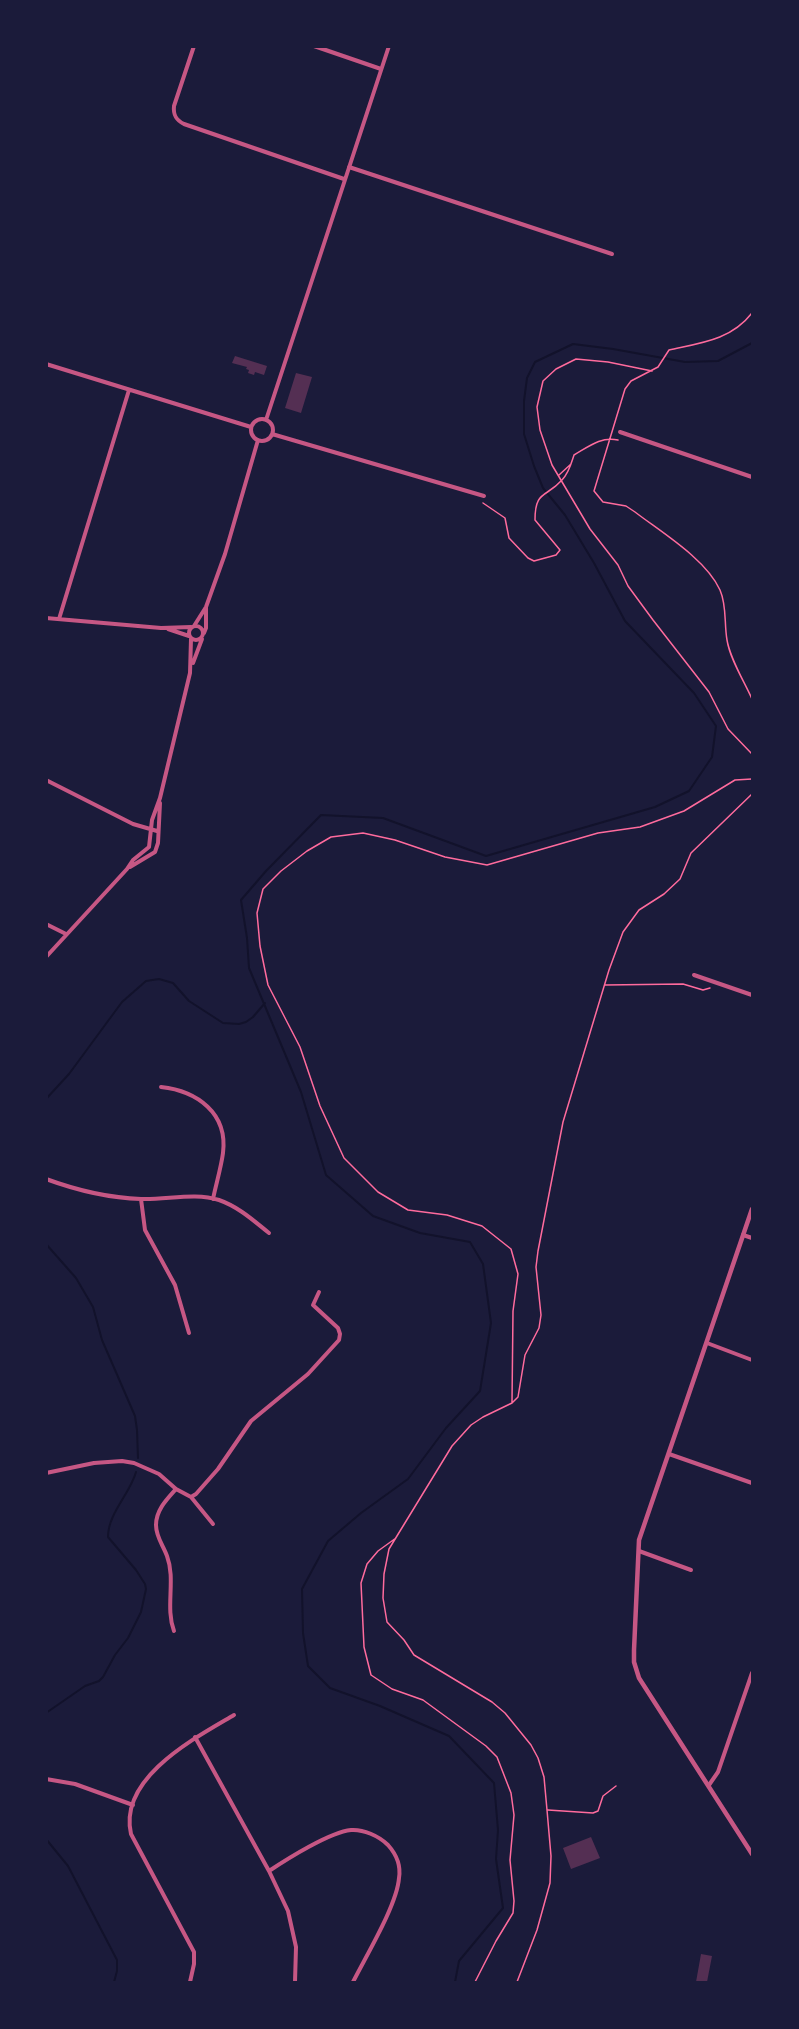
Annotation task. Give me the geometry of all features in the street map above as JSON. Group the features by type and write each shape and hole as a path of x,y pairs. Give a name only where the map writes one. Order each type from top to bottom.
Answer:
{"street":[{"path":"194,46 174,106 175,117 184,124 344,179"},
{"path":"314,46 381,69"},
{"path":"266,420 389,46"},
{"path":"349,167 612,254"},
{"path":"46,364 251,427"},
{"path":"59,619 129,390"},
{"path":"259,420 266,420 271,424 272,434 268,439 258,440 251,433 251,427 259,420"},
{"path":"620,432 753,477"},
{"path":"272,434 484,496"},
{"path":"191,666 189,631 206,608 225,554 258,440"},
{"path":"46,957 133,860 149,847 150,829 160,798 191,666 206,628 206,608"},
{"path":"46,618 161,628 200,627 203,635"},
{"path":"161,628 198,640 203,635"},
{"path":"46,780 133,824 157,831"},
{"path":"127,869 155,852 158,843 160,798"},
{"path":"46,924 66,934"},
{"path":"694,975 753,995"},
{"path":"161,1087 191,1094 203,1102 219,1122 222,1131 223,1153 213,1199"},
{"path":"46,1179 89,1192 141,1199 179,1197 213,1199 240,1210 269,1233"},
{"path":"141,1199 145,1230 175,1285 189,1333"},
{"path":"753,1209 639,1540 634,1650 636,1670 753,1854"},
{"path":"743,1235 753,1239"},
{"path":"191,1497 218,1469 251,1421 308,1374 339,1340 338,1328 310,1305 319,1292"},
{"path":"706,1343 753,1360"},
{"path":"669,1454 753,1483"},
{"path":"46,1473 94,1463 122,1461 140,1466 159,1474 191,1497 213,1524"},
{"path":"174,1632 169,1612 169,1563 157,1534 156,1525 163,1504 176,1488"},
{"path":"638,1551 691,1570"},
{"path":"709,1785 718,1772 753,1673"},
{"path":"189,1983 194,1964 194,1952 131,1834 129,1826 133,1805 147,1778 195,1737 234,1715"},
{"path":"195,1737 269,1871 288,1911 294,1933 297,1963 295,1983"},
{"path":"46,1779 75,1784 133,1805"},
{"path":"269,1871 325,1839 354,1829 377,1836 392,1850 399,1868 398,1886 391,1906 353,1983"}],"path":[{"path":"753,314 732,333 669,350 658,367 631,381 625,389 594,491 603,502 626,506 635,512 693,557 712,578 724,600 730,653 753,699"},
{"path":"652,371 608,362 576,359 556,369 543,381 537,407 540,430 552,465 590,529 618,565 628,586 709,692 728,729 753,754"},
{"path":"484,496 483,504 505,518 509,538 528,558 534,561 556,555 560,550 535,520 535,506 540,496 561,481 570,469 574,454 596,442 610,438 618,440"},
{"path":"559,476 571,464"},
{"path":"512,1403 513,1311 518,1274 512,1248 482,1226 447,1215 408,1210 378,1192 344,1158 320,1106 300,1047 268,986 260,946 257,913 263,889 307,851 331,837 363,833 395,840 446,857 488,865 598,833 640,826 684,811 735,780 753,778"},
{"path":"517,1983 537,1930 550,1883 548,1810 544,1778 538,1758 518,1726 492,1702 414,1655 387,1622 383,1598 384,1574 389,1549 452,1446 471,1425 512,1403 518,1397 525,1355 539,1328 541,1315 536,1267 563,1122 604,985 628,921 680,879 691,853 753,794"},
{"path":"604,985 683,984 707,990 717,983"},
{"path":"397,1538 378,1551 367,1564 361,1584 364,1647 371,1675 392,1689 423,1700 486,1746 497,1757 511,1793 514,1815 510,1860 513,1913 475,1983"},
{"path":"548,1810 593,1813 598,1811 603,1796 616,1786"}],"building":[{"path":"235,356 267,366 264,375 255,372 254,375 248,373 247,367 232,363"},
{"path":"296,373 312,377 301,413 285,408"},
{"path":"591,1837 600,1858 571,1869 563,1848"},
{"path":"701,1954 712,1956 707,1982 696,1982"}],"waterway":[{"path":"455,1982 459,1961 503,1908 496,1859 498,1830 494,1783 449,1736 380,1706 330,1688 308,1666 303,1633 302,1589 328,1541 361,1513 408,1479 446,1428 480,1391 491,1323 483,1264 470,1242 420,1233 373,1216 326,1175 301,1092 249,968 241,900 321,815 383,818 486,856 655,807 689,791 712,757 716,726 694,693 625,621 565,515 543,488 524,434 527,378 535,362 573,344 685,362 718,361 752,343"},
{"path":"46,1099 69,1074 122,1002 146,981 159,979 173,983 189,1001 223,1023 246,1022 265,1003"},
{"path":"46,1244 76,1278 93,1307 102,1340 135,1416 138,1458"},
{"path":"46,1713 85,1686 103,1677 128,1638 141,1612 145,1584 108,1537 115,1512 136,1472"},
{"path":"46,1839 68,1866 117,1960 114,1982"}]}
